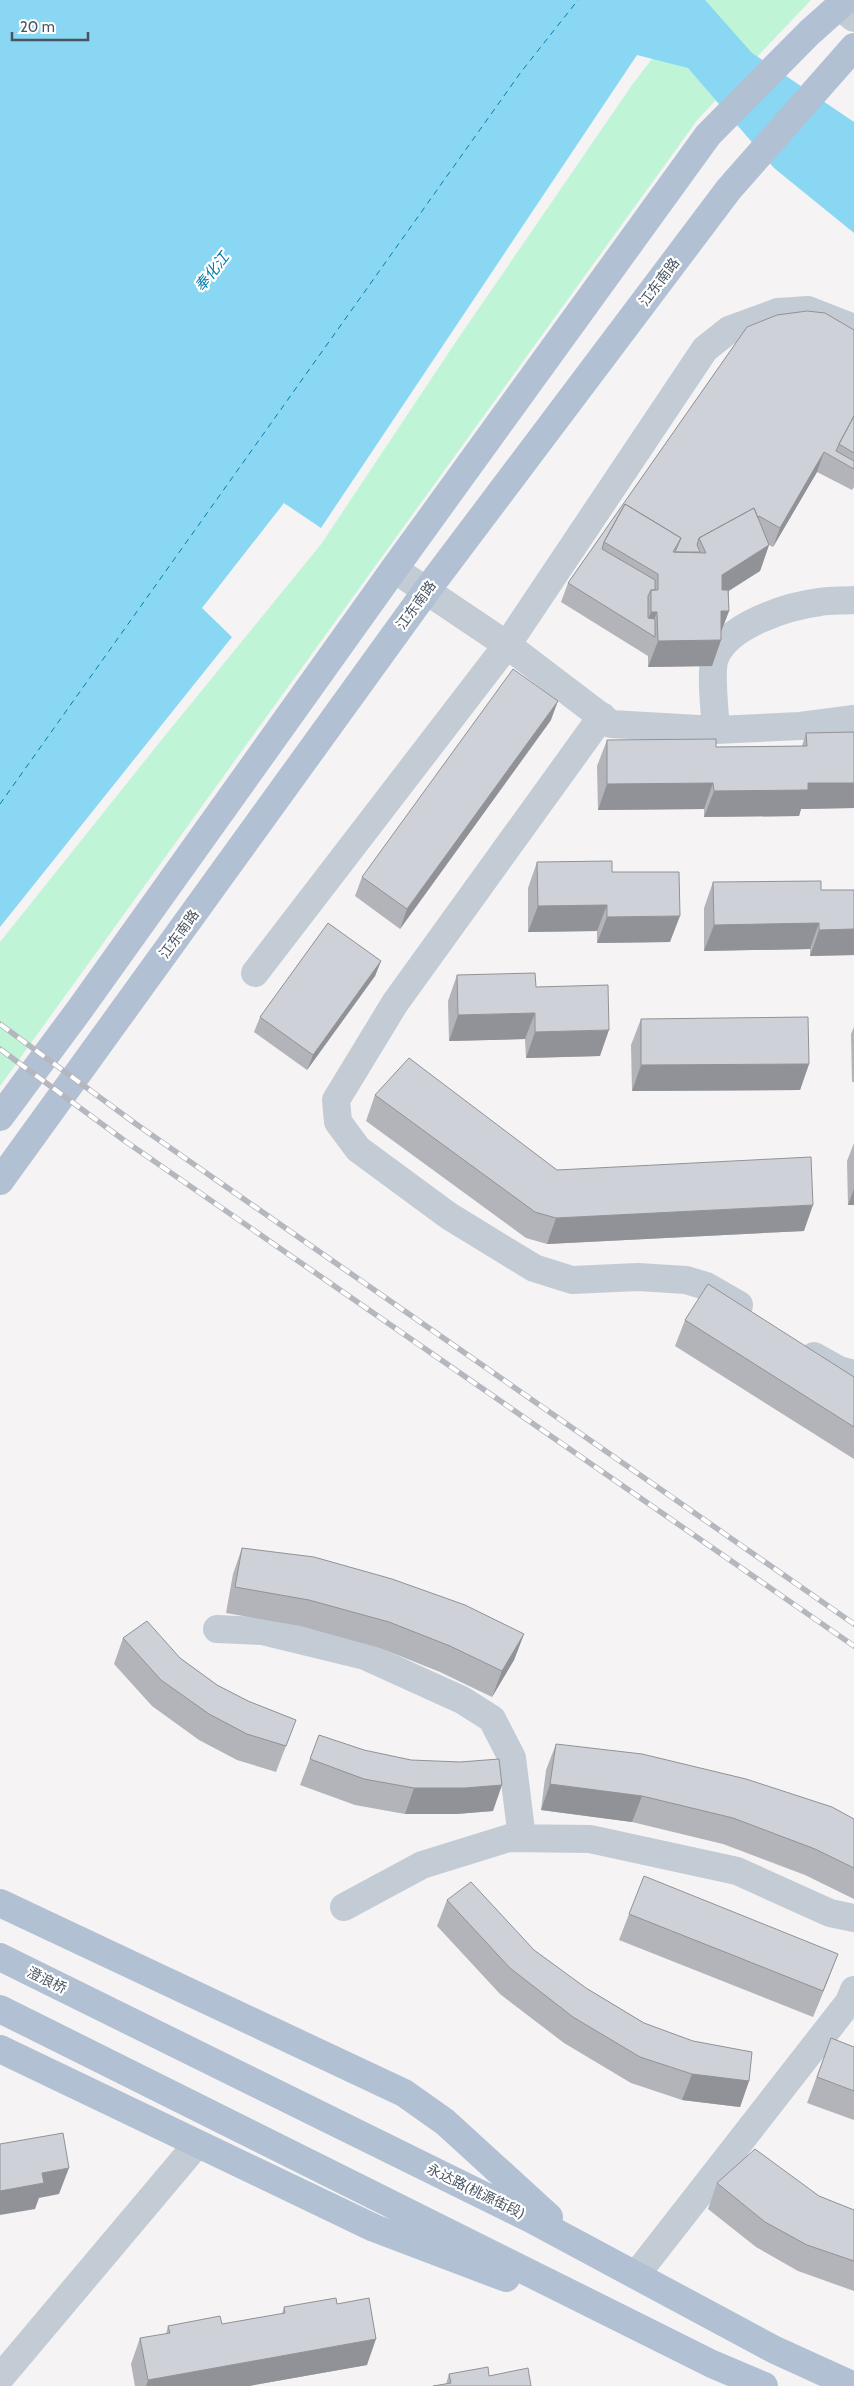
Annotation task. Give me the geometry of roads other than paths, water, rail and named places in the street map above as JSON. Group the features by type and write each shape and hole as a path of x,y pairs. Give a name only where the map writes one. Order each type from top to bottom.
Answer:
{"main road":[{"path":"0,1117 80,1009 394,569 708,135 810,32 847,8"},
{"name":"江东南路","path":"0,1181 427,590 729,189 846,56"},
{"path":"0,1903 404,2093 445,2122 578,2244"},
{"name":"澄浪桥","path":"0,1957 95,2003"},
{"name":"永达路(桃源街段)","path":"95,2003 578,2244 775,2350 854,2386"},
{"path":"0,2009 712,2364 764,2386"},
{"path":"0,2049 374,2228 640,2328"}],"street":[{"path":"255,973 507,645 705,349 729,330 778,312 808,310 854,328"},
{"path":"394,569 507,645 611,724 716,730 800,726 854,719"},
{"path":"716,730 715,658 727,639 750,624 788,608 820,602 854,600"},
{"path":"602,716 395,1003 336,1100 338,1122 358,1150 449,1216 534,1268 572,1280 638,1277 686,1280 706,1286 739,1304 763,1321"},
{"path":"796,1344 840,1370 854,1374"},
{"path":"217,1629 262,1631 365,1656 462,1700 492,1720 512,1758 522,1838"},
{"path":"344,1907 422,1865 509,1838 590,1839 737,1871 830,1913 854,1918"},
{"path":"636,2275 849,2002 854,1990"},
{"path":"0,2378 197,2144"}],"water":[{"name":"奉化江","path":"0,0 705,0 752,53 854,122 854,233 774,168 688,68 637,55 321,528 284,503 202,608 232,637 0,927"}],"railway":[{"path":"0,1024 136,1124 854,1624"},
{"path":"0,1049 125,1141 854,1646"}]}
